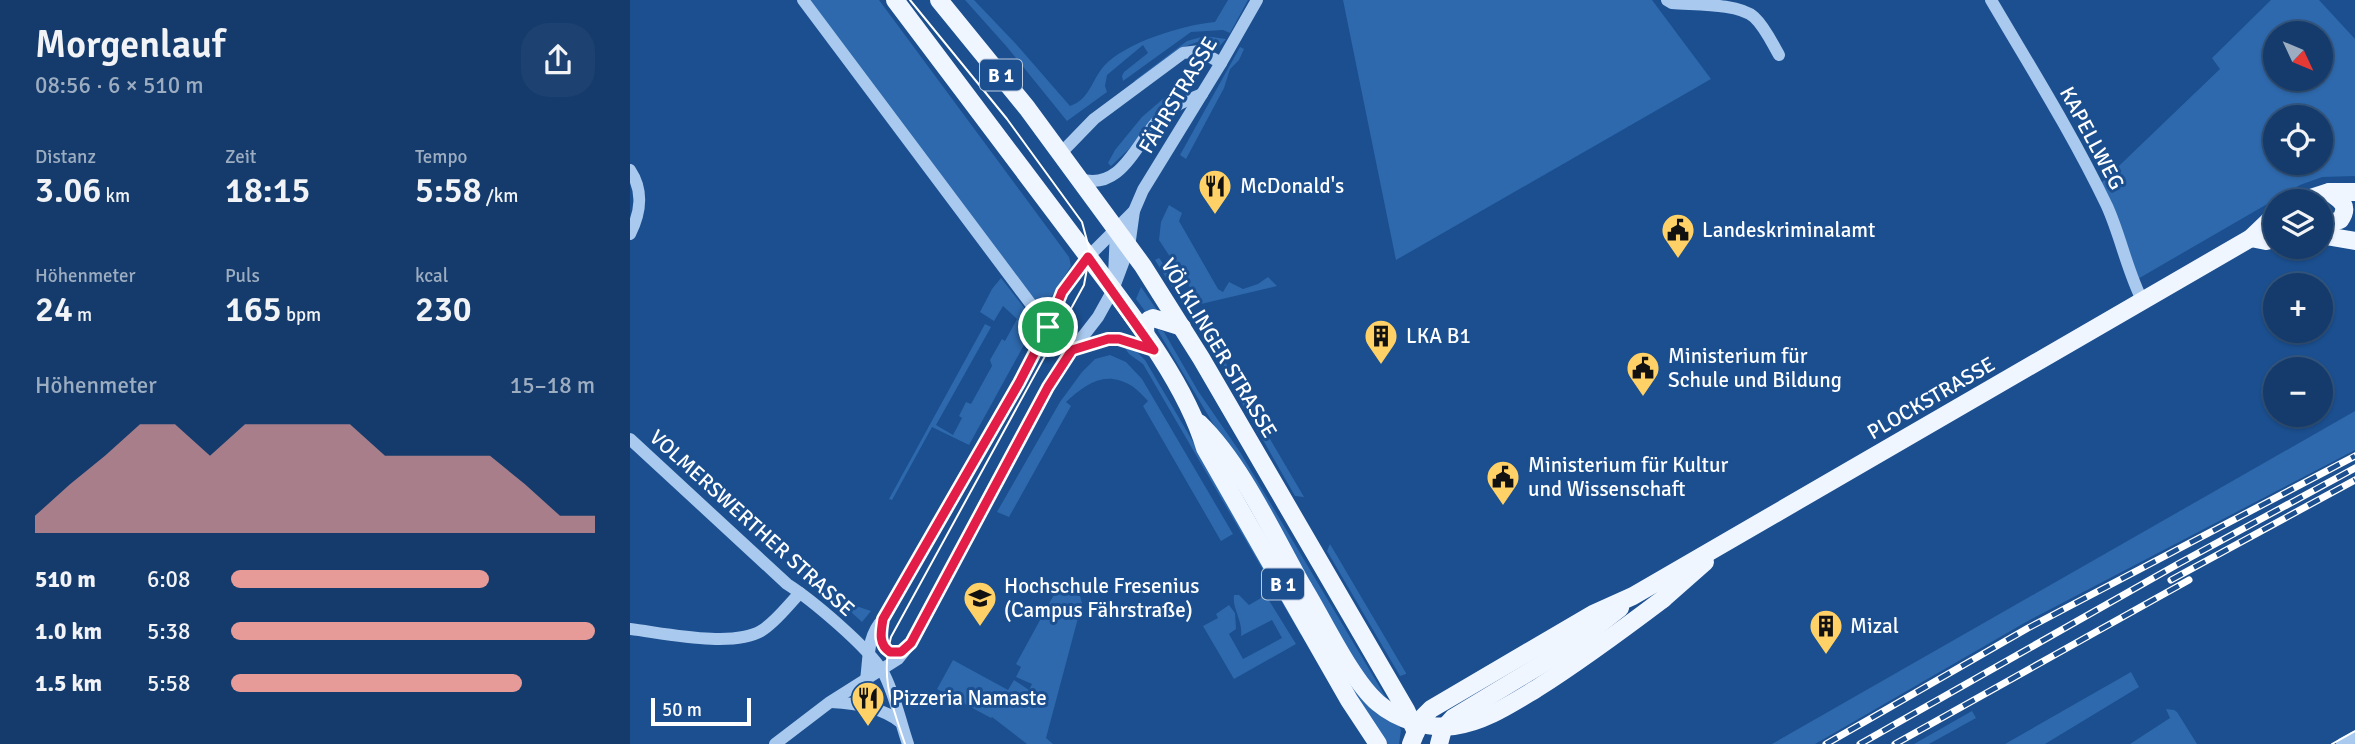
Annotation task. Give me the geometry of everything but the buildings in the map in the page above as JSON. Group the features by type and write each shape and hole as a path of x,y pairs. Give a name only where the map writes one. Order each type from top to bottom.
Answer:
{"main road":[{"name":"B 1","path":"895,0 1113,290 1150,344 1197,420 1205,448 1343,690 1378,744"},
{"name":"VÖLKLINGER STRASSE","path":"939,0 994,66 1080,179 1182,327 1406,710 1417,739"},
{"path":"2333,192 2355,192"},
{"path":"2333,195 2343,202 2345,210 2340,220 2333,222"},
{"name":"PLOCKSTRASSE","path":"1431,709 1593,614 1633,596 2143,302 2250,238 2263,225"},
{"path":"2333,237 2355,241"},
{"path":"2250,238 2263,240"},
{"path":"1150,344 1145,326 1150,319 1182,327"},
{"path":"1197,420 1217,441 1237,471 1366,691 1392,713 1407,720 1438,726 1470,722 1518,700 1607,642 1700,568 1720,545"},
{"name":"PLOCKSTRASSE","path":"1441,736 1452,718 1572,646 1606,621 1633,596"},
{"name":"B 1","path":"1417,739 1421,719 1431,709"},
{"path":"1406,710 1431,709"}],"street":[{"path":"803,0 1048,327"},
{"name":"FÄHRSTRASSE","path":"775,744 830,702 898,659 908,647 1048,387 1098,317 1113,290 1129,247 1134,211 1143,190 1222,63 1257,0"},
{"path":"1667,0 1672,3 1737,9 1752,15 1779,55"},
{"name":"KAPELLWEG","path":"1991,0 2087,165 2108,209 2133,283 2143,302"},
{"path":"1060,153 1094,119 1183,54 1200,51 1222,63"},
{"path":"1080,179 1097,183 1109,177 1126,163 1164,115 1182,102 1202,94"},
{"path":"630,170 638,187 640,208 630,234"},
{"name":"FÄHRSTRASSE","path":"866,680 875,628 883,619 978,456 1048,327 1062,292 1088,257 1134,211"},
{"path":"1113,290 1116,229"},
{"path":"1072,350 1108,339 1150,344"},
{"name":"VOLMERSWERTHER STRASSE","path":"630,439 787,584 869,655 882,670 908,744"},
{"path":"630,629 716,639 739,639 758,633 768,626 800,593"},
{"path":"883,619 880,636 885,649 895,654 908,647"},
{"path":"830,702 848,702 869,707 901,722"},
{"path":"2342,744 2355,737"}],"shaded area":[{"path":"809,0 879,0 1069,257 1071,266 1045,307 1037,305"},
{"path":"965,0 974,0 1070,106 1082,99 1104,66 1126,49 1172,31 1215,22 1228,0 1248,0 1230,33 1223,30 1191,32 1123,81 1124,72 1148,53 1143,45 1107,75 1107,92 1067,121"},
{"path":"1343,0 1652,0 1711,79 1396,260"},
{"path":"2271,0 2319,0 2355,39 2355,176 2322,177 2293,189 2263,189 2263,206 2136,280 2098,186 2220,69 2212,58"},
{"path":"1205,36 1226,39 1215,51 1203,42 1184,47 1138,82 1134,81 1187,41"},
{"path":"1240,47 1244,49 1239,60 1230,69 1224,88 1186,159 1180,155"},
{"path":"1186,79 1185,87 1162,105 1129,149 1111,166 1108,163 1115,150 1142,117"},
{"path":"1169,205 1182,213 1179,221 1218,289 1223,292 1229,282 1243,289 1268,277 1277,286 1201,304 1159,240 1161,222"},
{"path":"1159,258 1218,350 1212,351 1155,260"},
{"path":"1001,278 1036,323 969,445 932,427 892,500 889,499 985,324 991,327 936,425 953,435 962,418 959,416 966,402 971,404 992,366 990,360 1017,319 1003,306 994,321 980,312"},
{"path":"1141,287 1157,310 1145,311 1136,299"},
{"path":"1158,329 1164,332 1198,391 1240,452 1388,701 1401,730 1399,744 1386,744 1361,709 1216,456 1221,437"},
{"path":"1123,345 1135,350 1145,360 1303,629 1301,635 1143,364 1129,354"},
{"path":"1110,355 1126,362 1142,379 1233,534 1221,541 1143,406 1148,401 1132,386 1113,379 1096,381 1066,402 1071,406 1009,517 997,512 1060,402 1095,359"},
{"path":"1225,362 1304,497 1295,496 1222,368"},
{"path":"2355,411 2355,450 2026,622 1815,744 1772,744 2327,427 2333,427 2333,424"},
{"path":"1330,544 1406,674 1400,676 1327,551"},
{"path":"1062,580 1078,589 1082,603 1046,738 1053,744 1027,744 992,717 937,689 953,660 1008,690 1014,680 1029,690 1032,684 1016,677 1021,667 1016,664"},
{"path":"1262,589 1296,644 1234,679 1203,626 1218,618 1216,614 1229,605 1235,613 1236,629 1229,634 1243,659 1282,638 1272,620 1241,636 1234,595 1239,595 1249,605 1261,598"},
{"path":"856,606 871,611 862,622 851,612"},
{"path":"2131,672 2139,687 2045,744 2005,744"},
{"path":"2166,709 2177,712 2197,744 2130,744 2170,718"},
{"path":"1972,711 1976,718 1929,744 1914,744"}],"tram line":[{"path":"905,744 887,679 891,637 1084,285 1090,252 1082,222 1007,119 910,0"},
{"path":"2332,744 2355,731"}],"railway":[{"path":"1826,744 2028,628 2355,456"},
{"path":"1860,744 2178,564 2355,468"},
{"path":"2171,580 2355,480"},
{"path":"1895,744 2189,580"}],"place":[{"name":"McDonald's","path":"1215,216"},
{"name":"Landeskriminalamt","path":"1678,260"},
{"name":"LKA B1","path":"1381,366"},
{"name":"Ministerium für Schule und Bildung","path":"1643,398"},
{"name":"Ministerium für Kultur und Wissenschaft","path":"1503,507"},
{"name":"Hochschule Fresenius (Campus Fährstraße)","path":"980,628"},
{"name":"Mizal","path":"1826,656"},
{"name":"Pizzeria Namaste","path":"868,728"}],"route":[{"path":"1088,257 1154,350 1119,339 1108,339 1072,350 1048,387 911,643 901,652 890,652 885,649 880,636 883,619 978,456 1048,327 1062,292 1088,257"}]}
